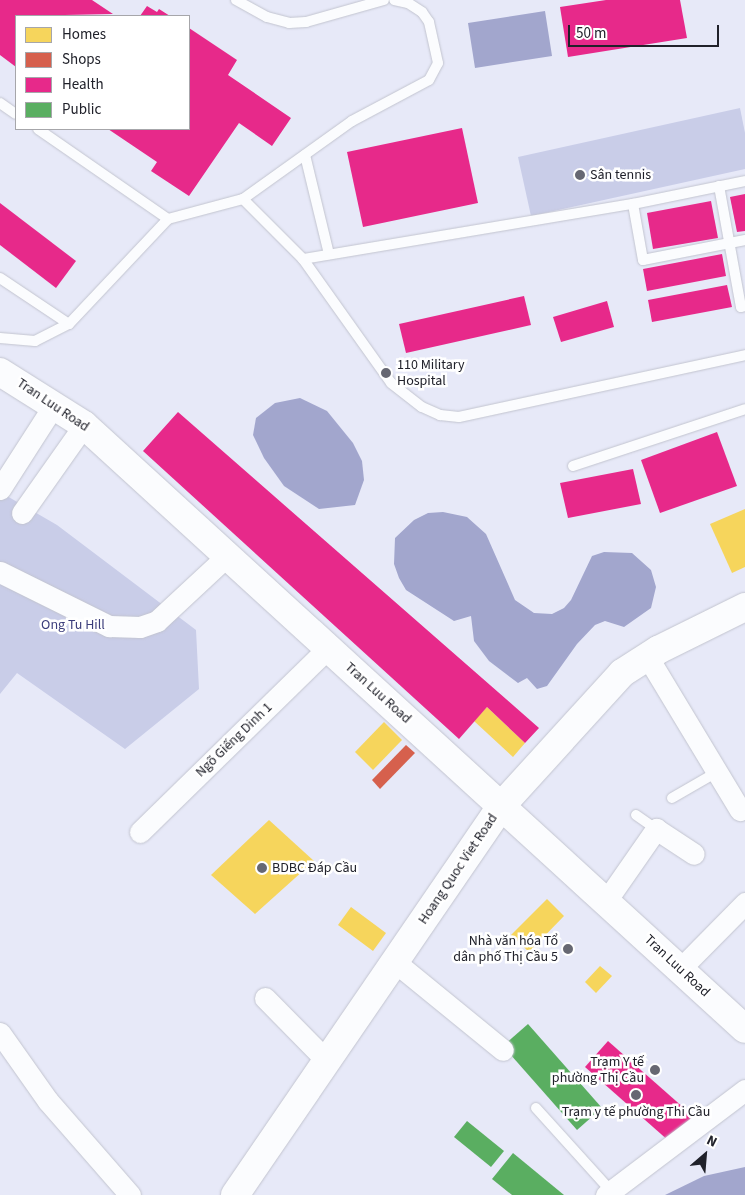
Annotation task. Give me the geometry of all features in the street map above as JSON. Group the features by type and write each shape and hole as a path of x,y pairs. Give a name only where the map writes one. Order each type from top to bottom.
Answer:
{"main road":[{"name":"Tran Luu Road","path":"0,372 84,425 745,1029"},
{"name":"Hoang Quoc Viet Road","path":"235,1195 328,1062 502,805 622,673 647,656 745,607"}],"street":[{"path":"0,489 54,405"},
{"path":"22,513 84,425"},
{"path":"0,572 109,626 140,628 157,621 227,556"},
{"name":"Ngõ Giếng Dinh 1","path":"140,832 328,648"},
{"path":"647,656 740,810"},
{"path":"606,901 656,829 694,854"},
{"path":"680,969 745,903"},
{"path":"395,962 502,1050"},
{"path":"265,998 328,1062"},
{"path":"0,1033 48,1101 130,1195"},
{"path":"608,1193 745,1090"}],"lane":[{"path":"236,0 267,17 289,23 306,22 384,0"},
{"path":"0,338 35,341 69,324 168,219 243,199 352,121 428,80 438,63 429,22 422,12 408,3 394,0"},
{"path":"0,103 15,113"},
{"path":"39,130 168,219"},
{"path":"305,154 329,254"},
{"path":"303,259 633,204 745,181"},
{"path":"719,186 740,307 745,306"},
{"path":"243,199 303,259 391,384 422,407 440,416 459,417 745,355"},
{"path":"633,204 643,260 745,240"},
{"path":"0,278 69,324"},
{"path":"573,466 745,409"},
{"path":"672,798 717,772"},
{"path":"636,815 656,829"},
{"path":"536,1108 608,1193"}],"green space":[{"path":"740,108 745,133 745,169 531,216 518,157"},
{"name":"Ong Tu Hill","path":"0,492 57,525 196,630 199,689 125,749 17,673 0,694"}],"shaded area":[{"path":"545,11 552,56 475,68 468,23"},
{"path":"300,398 327,411 353,443 362,461 364,480 355,505 319,509 284,486 264,458 253,435 256,418 275,403"},
{"path":"443,512 467,517 486,534 515,600 534,613 552,614 564,608 571,600 592,556 604,552 632,553 651,570 656,587 651,608 624,627 605,621 595,625 577,644 547,686 537,689 527,678 518,683 489,661 474,641 471,616 454,621 406,590 399,578 394,564 395,538 414,520 428,513"},
{"path":"745,1167 745,1195 665,1195 704,1176"}],"building: Homes":[{"path":"745,509 745,567 732,573 710,524"},
{"path":"487,707 525,743 513,757 474,721"},
{"path":"384,722 402,740 373,770 355,752"},
{"name":"BDBC Đáp Cầu","path":"269,820 314,861 255,914 211,875"},
{"path":"547,899 564,916 529,952 511,935"},
{"path":"351,907 386,933 373,951 338,925"},
{"path":"600,966 612,976 596,993 585,982"}],"building: Shops":[{"path":"406,745 415,753 380,789 372,780"}],"building: Health":[{"path":"0,0 92,0 113,14 15,15 15,66 0,55"},
{"path":"606,0 680,0 687,38 568,57 560,7"},
{"path":"147,6 157,12 159,9 168,15 141,15"},
{"path":"190,29 237,60 228,75 291,118 272,146 239,123 189,196 151,171 157,162 109,130 190,130"},
{"path":"462,128 478,203 363,227 347,152"},
{"path":"745,194 745,231 737,232 730,197"},
{"path":"711,201 718,238 653,249 647,213"},
{"path":"0,203 76,261 56,288 0,245"},
{"path":"722,254 726,276 647,291 643,269"},
{"path":"727,285 732,307 652,322 648,300"},
{"path":"524,296 531,325 406,353 399,324"},
{"path":"607,301 614,327 561,342 553,317"},
{"path":"178,412 539,728 525,743 487,707 459,739 143,451"},
{"path":"717,432 737,486 660,513 641,460"},
{"path":"633,469 641,504 568,518 560,483"},
{"path":"608,1041 693,1116 670,1142 585,1067"}],"building: Public":[{"path":"528,1024 602,1108 577,1130 503,1046"},
{"path":"467,1121 504,1151 491,1167 454,1137"},
{"path":"513,1153 564,1195 512,1195 492,1179"}],"place":[{"name":"Sân tennis","path":"580,175"},
{"name":"110 Military Hospital","path":"386,373"},
{"name":"BDBC Đáp Cầu","path":"262,868"},
{"name":"Nhà văn hóa Tổ dân phố Thị Cầu 5","path":"568,949"},
{"name":"Trạm Y tế phường Thị Cầu","path":"655,1070"},
{"name":"Trạm y tế phường Thi Cầu","path":"636,1095"}]}
